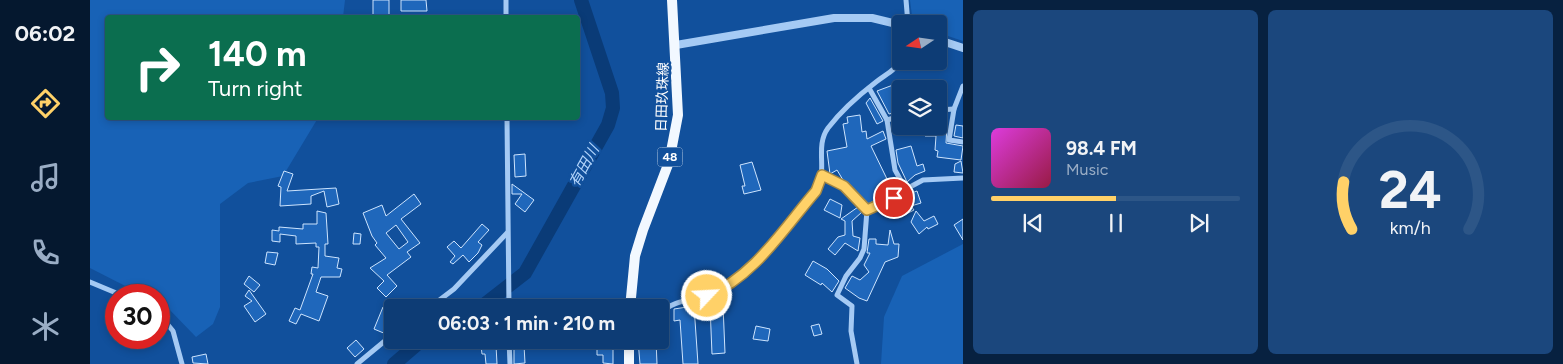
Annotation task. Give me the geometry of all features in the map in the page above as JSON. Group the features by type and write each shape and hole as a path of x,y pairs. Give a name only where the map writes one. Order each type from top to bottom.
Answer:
{"main road":[{"name":"日田玖珠線","path":"631,299 636,256 642,230 669,162 675,137 678,115 676,45 672,0"},
{"path":"629,349 629,364"}],"street":[{"path":"506,0 506,15"},
{"path":"906,0 907,15"},
{"path":"676,45 834,18 872,18 892,23"},
{"path":"948,43 963,48"},
{"path":"669,306 707,296 727,288 747,271 816,191 822,175 821,153 823,136 840,114 869,88 894,70"},
{"path":"963,86 954,109 949,140 963,142"},
{"path":"869,88 887,120 895,170 906,190"},
{"path":"947,109 954,109"},
{"path":"887,120 892,119"},
{"path":"507,120 509,299"},
{"path":"822,175 844,186 867,210 864,249 860,258 846,276 838,295 852,306 851,331 857,364"},
{"path":"867,210 923,180 963,178"},
{"path":"441,299 454,289 507,233"},
{"path":"90,282 105,288"},
{"path":"170,328 182,364"},
{"path":"357,364 384,342"},
{"path":"510,349 510,364"}],"shaded area":[{"path":"90,0 345,0 343,15 105,15 105,120 317,120 283,176 248,183 220,204 220,307 213,324 196,337 170,310 170,284 121,284 90,268"},
{"path":"910,0 963,0 963,41 948,36 948,15 912,15"},
{"path":"963,244 963,364 881,364 884,317 902,276"}],"building":[{"path":"373,0 389,0 389,15 373,15"},
{"path":"401,0 426,0 427,11 401,11"},
{"path":"892,85 892,113 889,114 877,91"},
{"path":"870,98 883,121 877,124 866,103"},
{"path":"860,115 862,132 866,131 867,139 883,131 886,139 871,146 887,179 886,187 898,184 900,188 883,196 882,194 868,205 843,180 837,170 830,174 827,151 847,147 843,124 848,123 847,117"},
{"path":"956,125 963,126 963,138 954,136"},
{"path":"946,135 946,143 963,146 961,160 937,157 938,151 935,150 936,136 925,136"},
{"path":"911,146 917,166 923,164 925,171 915,175 907,182 898,163 896,150"},
{"path":"525,154 526,176 515,177 514,155"},
{"path":"961,161 963,173 954,172 955,164"},
{"path":"752,162 761,190 744,194 742,186 745,186 740,165"},
{"path":"284,171 293,174 287,191 336,188 339,204 327,207 324,191 311,196 311,204 280,206 281,187 278,186"},
{"path":"512,184 534,200 525,212 515,204 522,194 512,194"},
{"path":"917,191 921,203 911,206 914,210 902,216 896,199"},
{"path":"414,194 421,204 401,219 420,243 407,252 411,257 387,275 397,286 386,297 377,288 384,281 370,268 386,258 375,245 377,243 372,236 363,213 382,205 386,216","holes":["396,225 408,242 399,249 386,233"]},
{"path":"830,199 842,205 840,218 824,210"},
{"path":"858,207 862,212 852,221 853,236 860,238 858,251 845,243 835,255 828,249 838,237 845,235 845,221 841,219"},
{"path":"317,211 326,213 328,244 325,244 325,256 339,258 337,268 342,269 340,277 321,277 316,292 328,296 319,321 301,314 296,324 289,321 295,308 300,310 313,274 311,274 312,267 318,268 319,247 316,247 316,243 296,244 296,236 280,234 280,242 272,241 272,230 279,231 279,227 303,229 303,224 317,224"},
{"path":"916,211 924,221 934,216 938,224 928,229 927,227 919,234 911,222"},
{"path":"963,219 963,240 954,225"},
{"path":"482,224 489,230 478,242 482,245 478,253 469,262 463,255 453,264 450,262 455,256 447,247 454,241 461,248"},
{"path":"890,230 894,244 899,244 898,257 885,262 867,301 859,298 845,288 852,276 860,280 869,272 864,265 870,253 867,253 869,239 876,239 876,244 888,245"},
{"path":"354,233 361,234 360,244 353,244"},
{"path":"267,252 278,253 275,265 265,263"},
{"path":"813,261 827,269 839,281 832,292 822,283 821,285 805,275"},
{"path":"249,276 260,285 254,292 244,284"},
{"path":"249,290 266,314 255,322 244,306 252,301 245,296"},
{"path":"723,305 725,353 712,354 710,306"},
{"path":"694,306 698,364 683,364 680,320 674,321 674,309"},
{"path":"383,307 384,333 374,329"},
{"path":"819,324 822,334 814,336 811,326"},
{"path":"756,326 770,329 768,341 753,339"},
{"path":"356,340 364,349 355,357 347,348"},
{"path":"481,349 496,349 497,364 486,364 485,354 482,354"},
{"path":"514,349 524,349 525,363 514,364"},
{"path":"597,349 613,349 613,364 603,363 603,355 597,355"},
{"path":"639,349 656,349 657,364 640,364"},
{"path":"206,354 208,364 193,363 192,357"}],"waterway":[{"name":"有田川","path":"492,299 525,273 608,125 613,108 612,93 581,0"},
{"name":"有田川","path":"394,364 412,349"}],"route":[{"path":"707,296 727,288 747,271 816,191 822,175 835,179 854,195 867,210 894,198"}]}
